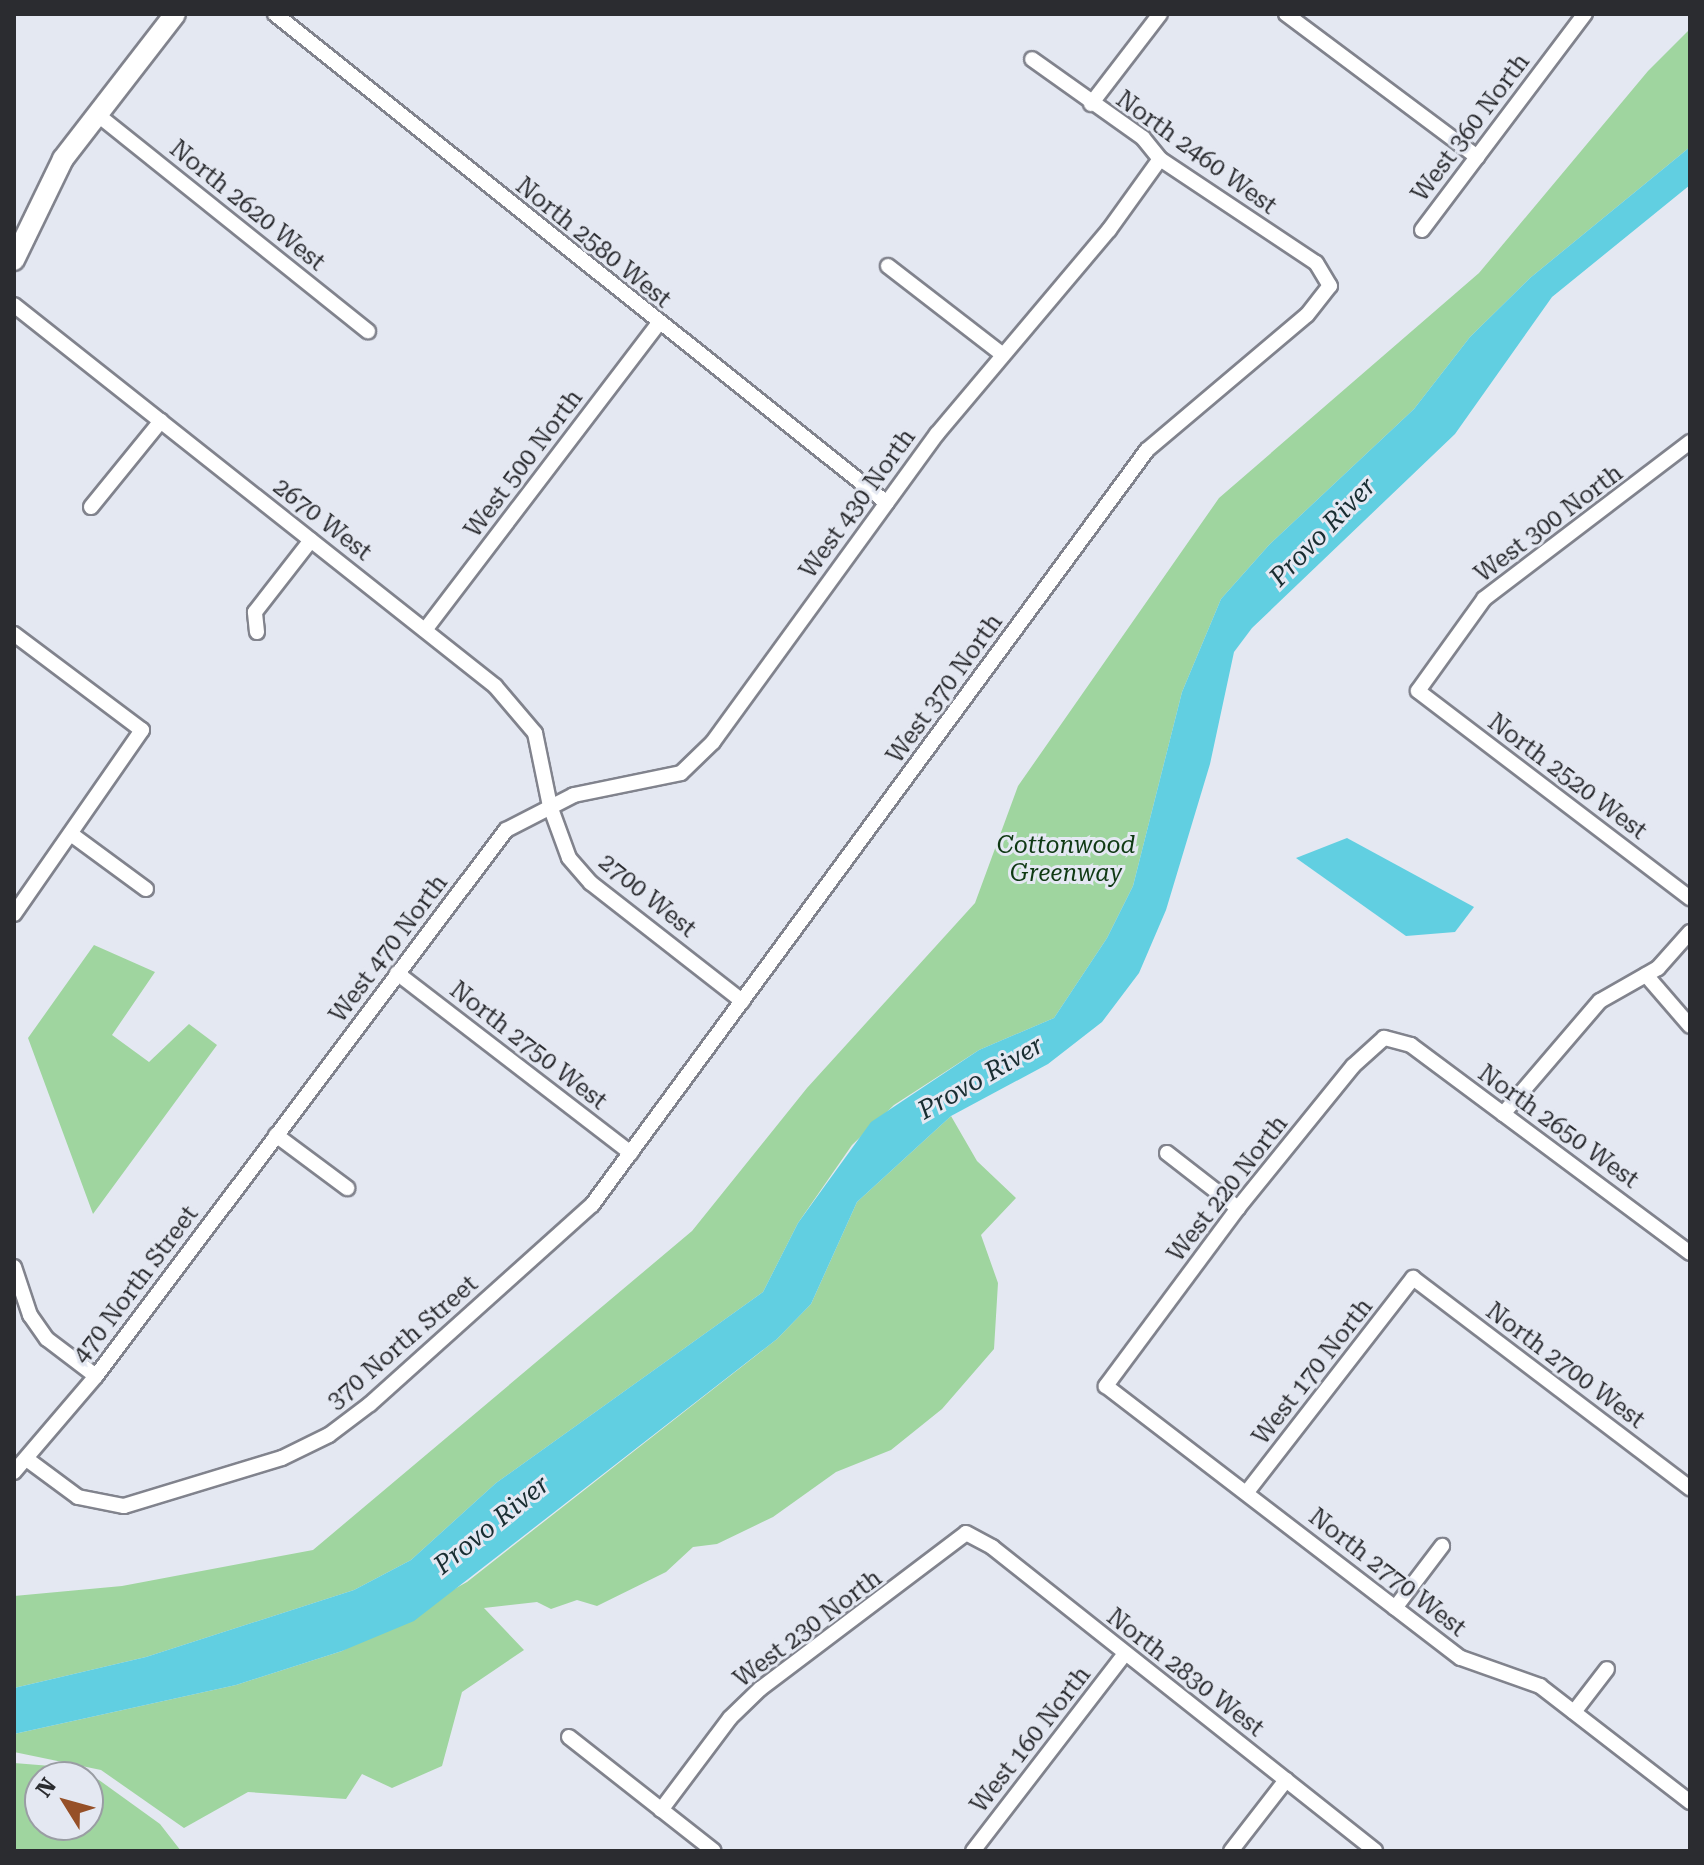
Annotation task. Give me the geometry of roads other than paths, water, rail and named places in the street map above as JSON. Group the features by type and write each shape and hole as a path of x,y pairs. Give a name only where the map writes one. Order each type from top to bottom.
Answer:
{"street":[{"path":"14,260 63,159 175,14"},
{"name":"North 2580 West","path":"275,14 658,324 887,503"},
{"path":"1091,104 1160,14"},
{"path":"1286,14 1477,157"},
{"name":"West 360 North","path":"1422,230 1580,16"},
{"name":"North 2460 West","path":"1032,59 1091,104 1143,138 1160,159 1316,263 1330,286"},
{"name":"North 2620 West","path":"98,115 368,331"},
{"name":"West 430 North","path":"550,806 574,795 681,773 713,742 887,503 1003,355 1109,230 1160,159"},
{"path":"888,266 1003,355"},
{"name":"West 370 North","path":"631,1153 1147,450 1180,417 1307,315 1330,286"},
{"name":"2670 West","path":"14,305 495,686 535,733 550,806"},
{"name":"West 500 North","path":"425,630 658,324"},
{"path":"91,507 161,421"},
{"name":"West 300 North","path":"1418,691 1484,599 1690,442"},
{"path":"257,632 255,612 311,540"},
{"path":"14,634 142,730 14,914"},
{"name":"North 2520 West","path":"1418,691 1690,898"},
{"name":"2700 West","path":"550,806 569,858 591,883 742,1001"},
{"name":"West 470 North","path":"276,1135 506,830 550,806"},
{"path":"71,834 146,889"},
{"path":"1503,1114 1600,1001 1646,975 1673,955 1690,932"},
{"name":"North 2750 West","path":"397,973 631,1153"},
{"path":"1646,975 1690,1026"},
{"name":"West 220 North","path":"1106,1386 1238,1208 1353,1066 1384,1038 1397,1040"},
{"name":"North 2650 West","path":"1397,1040 1503,1114 1690,1253"},
{"path":"276,1135 347,1188"},
{"name":"470 North Street","path":"28,1460 96,1376 276,1135"},
{"name":"370 North Street","path":"28,1460 78,1497 124,1506 282,1458 329,1435 592,1205 631,1153"},
{"path":"1167,1153 1238,1208"},
{"path":"14,1267 30,1315 47,1339 96,1376"},
{"name":"North 2700 West","path":"1413,1278 1690,1488"},
{"name":"West 170 North","path":"1247,1492 1413,1278"},
{"name":"North 2770 West","path":"1106,1386 1461,1658 1540,1686 1690,1802"},
{"path":"14,1472 28,1460"},
{"name":"North 2830 West","path":"966,1533 992,1547 1124,1655 1375,1851"},
{"name":"West 230 North","path":"661,1810 730,1718 760,1689 966,1533"},
{"path":"1395,1608 1442,1546"},
{"name":"West 160 North","path":"973,1851 1124,1655"},
{"path":"1574,1712 1607,1669"},
{"path":"569,1737 714,1851"},
{"path":"1231,1851 1286,1780"}],"water":[{"name":"Provo River","path":"1690,147 1690,185 1552,297 1455,434 1252,628 1234,652 1210,764 1166,910 1139,973 1102,1022 1048,1064 951,1116 857,1202 811,1304 777,1339 414,1621 342,1651 236,1685 14,1734 14,1688 146,1657 354,1590 411,1560 496,1483 763,1292 798,1223 871,1122 979,1050 1054,1018 1107,938 1133,886 1182,692 1221,599 1269,545 1414,409 1470,337 1530,278"},
{"path":"1347,838 1474,907 1455,932 1406,936 1296,858"}],"park label":[{"name":"Cottonwood Greenway","path":"1066,860"}]}
